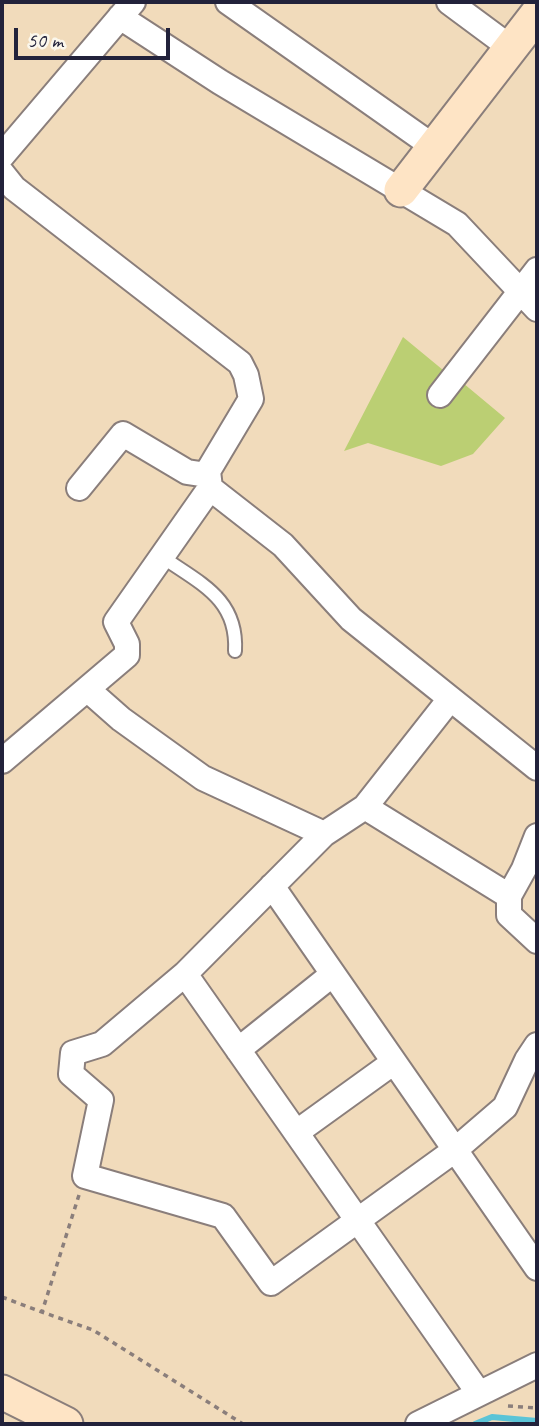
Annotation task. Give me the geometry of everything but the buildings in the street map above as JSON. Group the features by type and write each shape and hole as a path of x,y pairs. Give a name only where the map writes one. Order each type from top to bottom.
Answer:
{"street":[{"path":"228,2 434,147"},
{"path":"449,2 511,48"},
{"path":"2,156 126,9 220,82 457,224 528,300"},
{"path":"401,190 537,14"},
{"path":"2,173 14,188 240,363 246,375 251,398 208,481 116,622 127,644 127,655 2,761"},
{"path":"440,395 528,300 537,270"},
{"path":"79,488 123,434 187,472 208,481 283,545 351,620 537,768"},
{"path":"87,689 121,719 203,778 324,834"},
{"path":"450,699 365,807 324,834 185,975 102,1044 73,1054 71,1074 101,1100 85,1176 223,1216 271,1283 455,1150 505,1107 527,1059 537,1045"},
{"path":"365,807 509,896"},
{"path":"537,836 531,871 509,896 509,915 537,942"},
{"path":"272,886 537,1268"},
{"path":"238,1050 333,974"},
{"path":"185,975 478,1392"},
{"path":"297,1132 394,1062"},
{"path":"418,1424 537,1365"},
{"path":"2,1392 66,1424"}],"lane":[{"path":"161,556 219,598 236,631 235,651"}],"path":[{"path":"42,1312 85,1176"},
{"path":"2,1297 93,1330 243,1424"}],"green space":[{"path":"403,337 443,370 431,388 463,383 505,418 473,454 441,466 368,443 344,451"}],"waterway":[{"path":"475,1424 492,1417 537,1421"}]}
